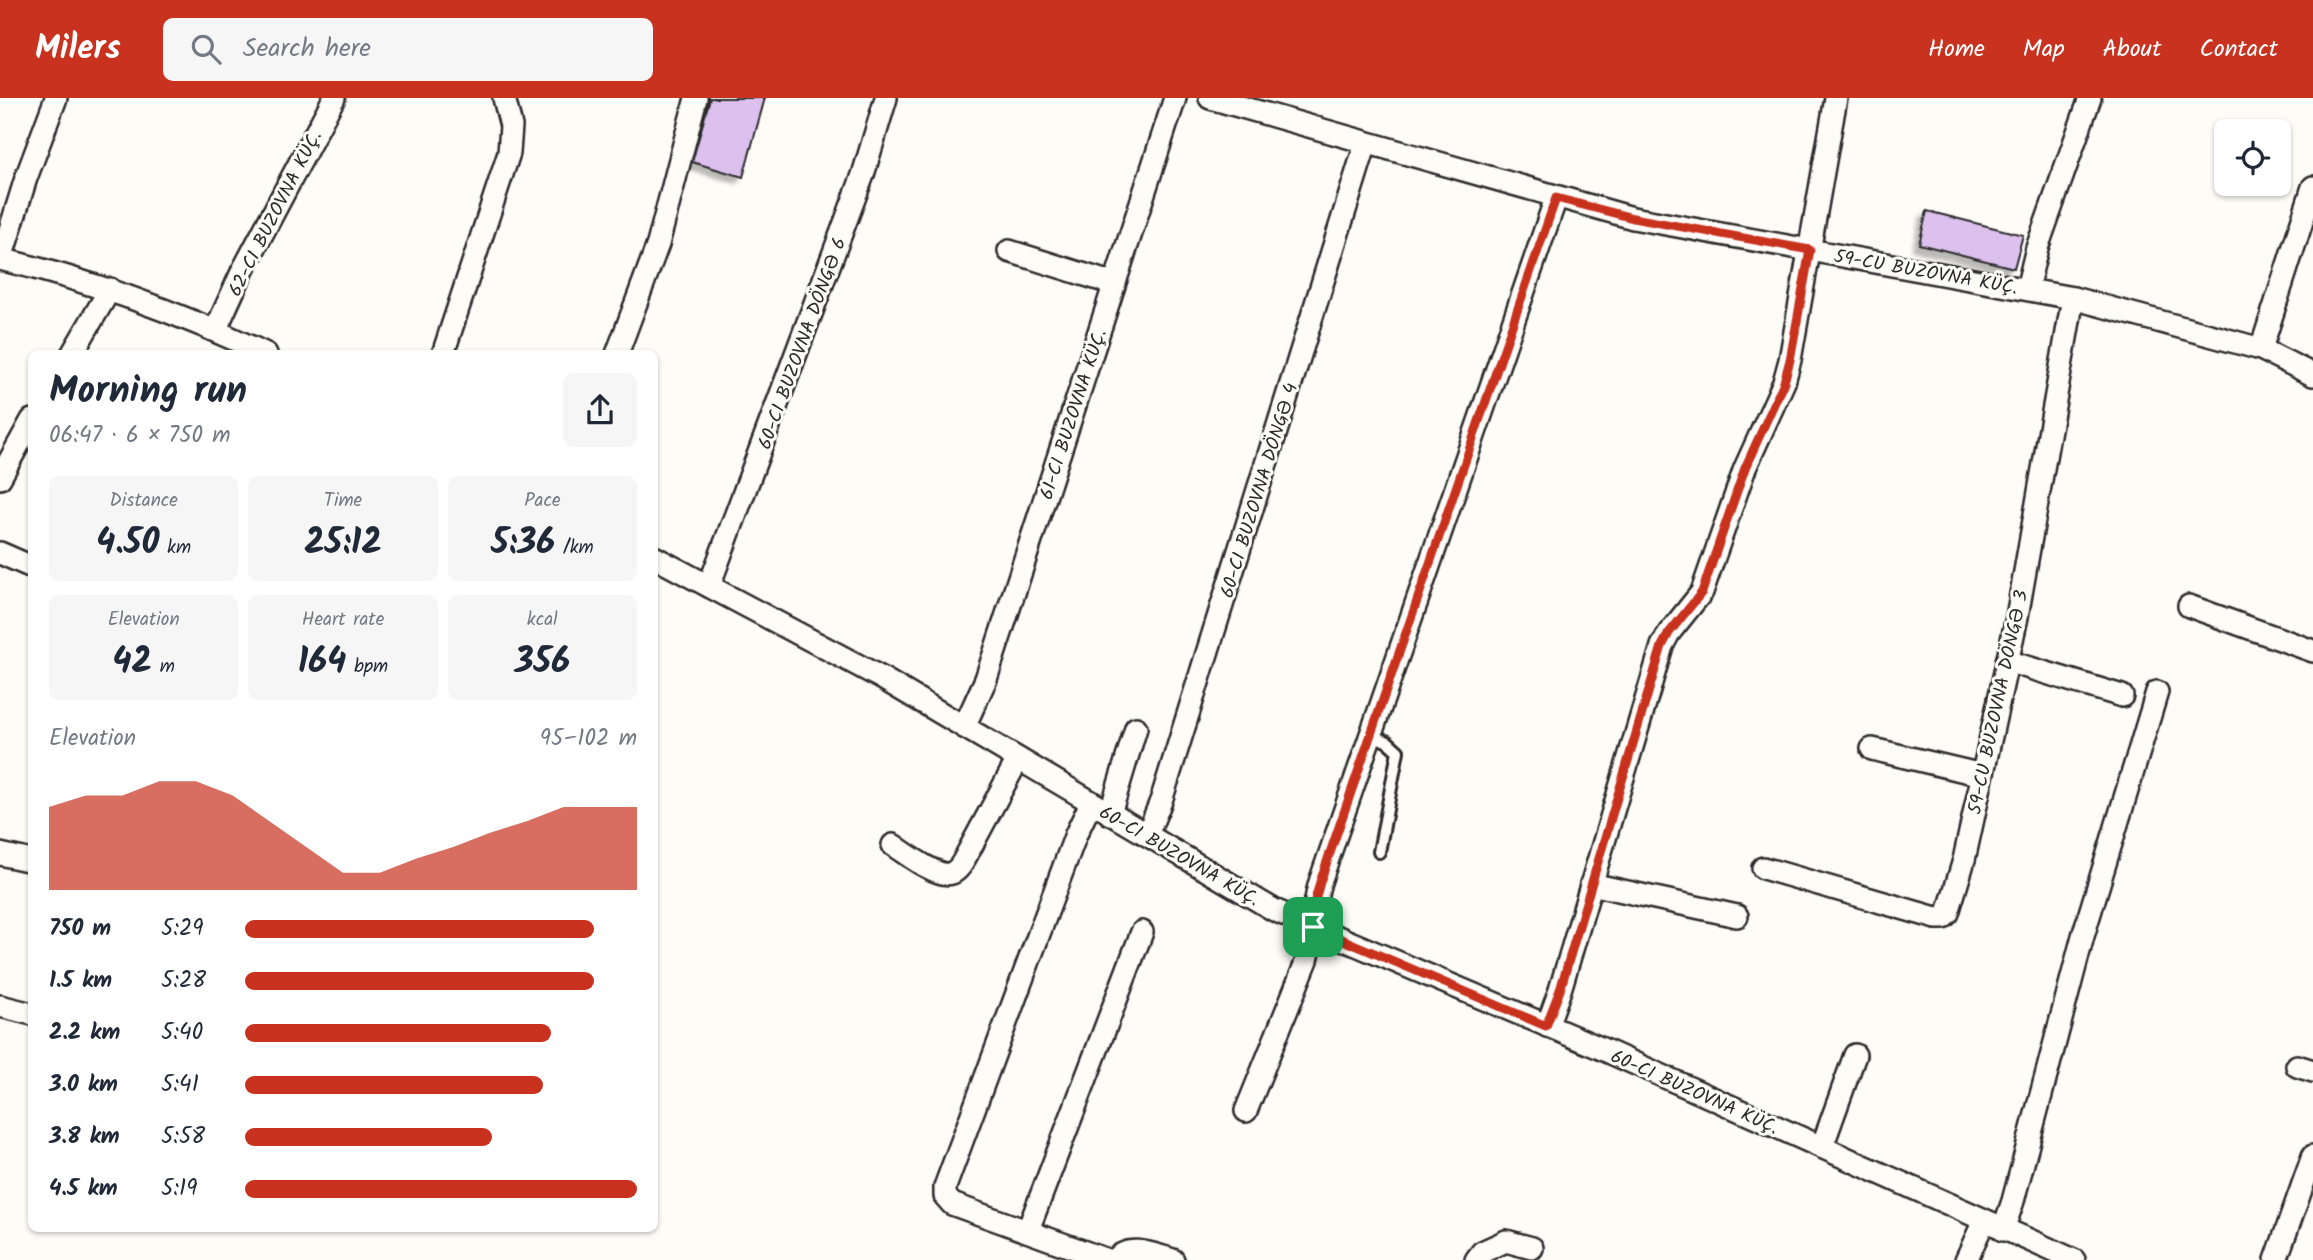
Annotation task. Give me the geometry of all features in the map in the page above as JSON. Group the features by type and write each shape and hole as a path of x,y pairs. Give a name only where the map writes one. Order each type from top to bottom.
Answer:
{"street":[{"path":"56,98 26,178 1,259 110,289 216,329 244,349"},
{"name":"62-CI BUZOVNA KÜÇ.","path":"216,329 242,272 334,98"},
{"path":"444,350 509,153 510,126 505,98"},
{"path":"618,350 658,244 696,98"},
{"path":"709,586 859,187 886,98"},
{"name":"61-CI BUZOVNA KÜÇ.","path":"964,727 986,679 1175,98"},
{"name":"59-CU BUZOVNA KÜÇ.","path":"1210,98 1633,218 2073,298 2261,349 2313,375"},
{"path":"1546,1026 1560,990 1662,646 1669,633 1702,592 1745,468 1784,382 1836,98"},
{"path":"2026,289 2037,248 2090,98"},
{"path":"1147,835 1161,802 1366,143"},
{"path":"2261,349 2313,187"},
{"path":"1246,1111 1307,960 1315,896 1556,198"},
{"path":"1009,251 1115,284"},
{"path":"74,350 110,289"},
{"name":"59-CU BUZOVNA DÖNGƏ 3","path":"1763,868 1943,918 1948,913 1955,894 2017,617 2073,298"},
{"path":"0,478 28,427"},
{"path":"0,553 28,565"},
{"path":"658,558 880,677 1245,894 1313,927 1546,1026 2074,1260"},
{"path":"2189,606 2313,651"},
{"path":"2007,661 2122,696"},
{"path":"1966,1260 2012,1201 2083,936 2157,692"},
{"path":"1110,814 1136,728"},
{"path":"1872,749 1982,775"},
{"path":"893,845 941,875 951,874 966,856 1017,759"},
{"path":"1091,803 1076,834 945,1187 945,1196 951,1204 1107,1260"},
{"path":"0,854 28,860"},
{"path":"1591,884 1737,916"},
{"path":"1028,1230 1142,932"},
{"path":"0,1006 28,1013"},
{"path":"1822,1147 1855,1055"},
{"path":"2276,1260 2313,1156"},
{"path":"1476,1260 1482,1252 1506,1241 1532,1248"},
{"path":"1115,1260 1128,1251 1173,1260"}],"lane":[{"path":"1371,734 1388,742 1398,751 1379,852"}],"building":[{"path":"710,98 765,98 743,177 692,162"},
{"path":"1927,211 2023,235 2014,268 1919,244"}],"route":[{"path":"1556,198 1633,218 1810,250 1784,382 1745,468 1702,592 1669,633 1662,646 1560,990 1546,1026 1313,927 1315,896 1556,198"}]}
